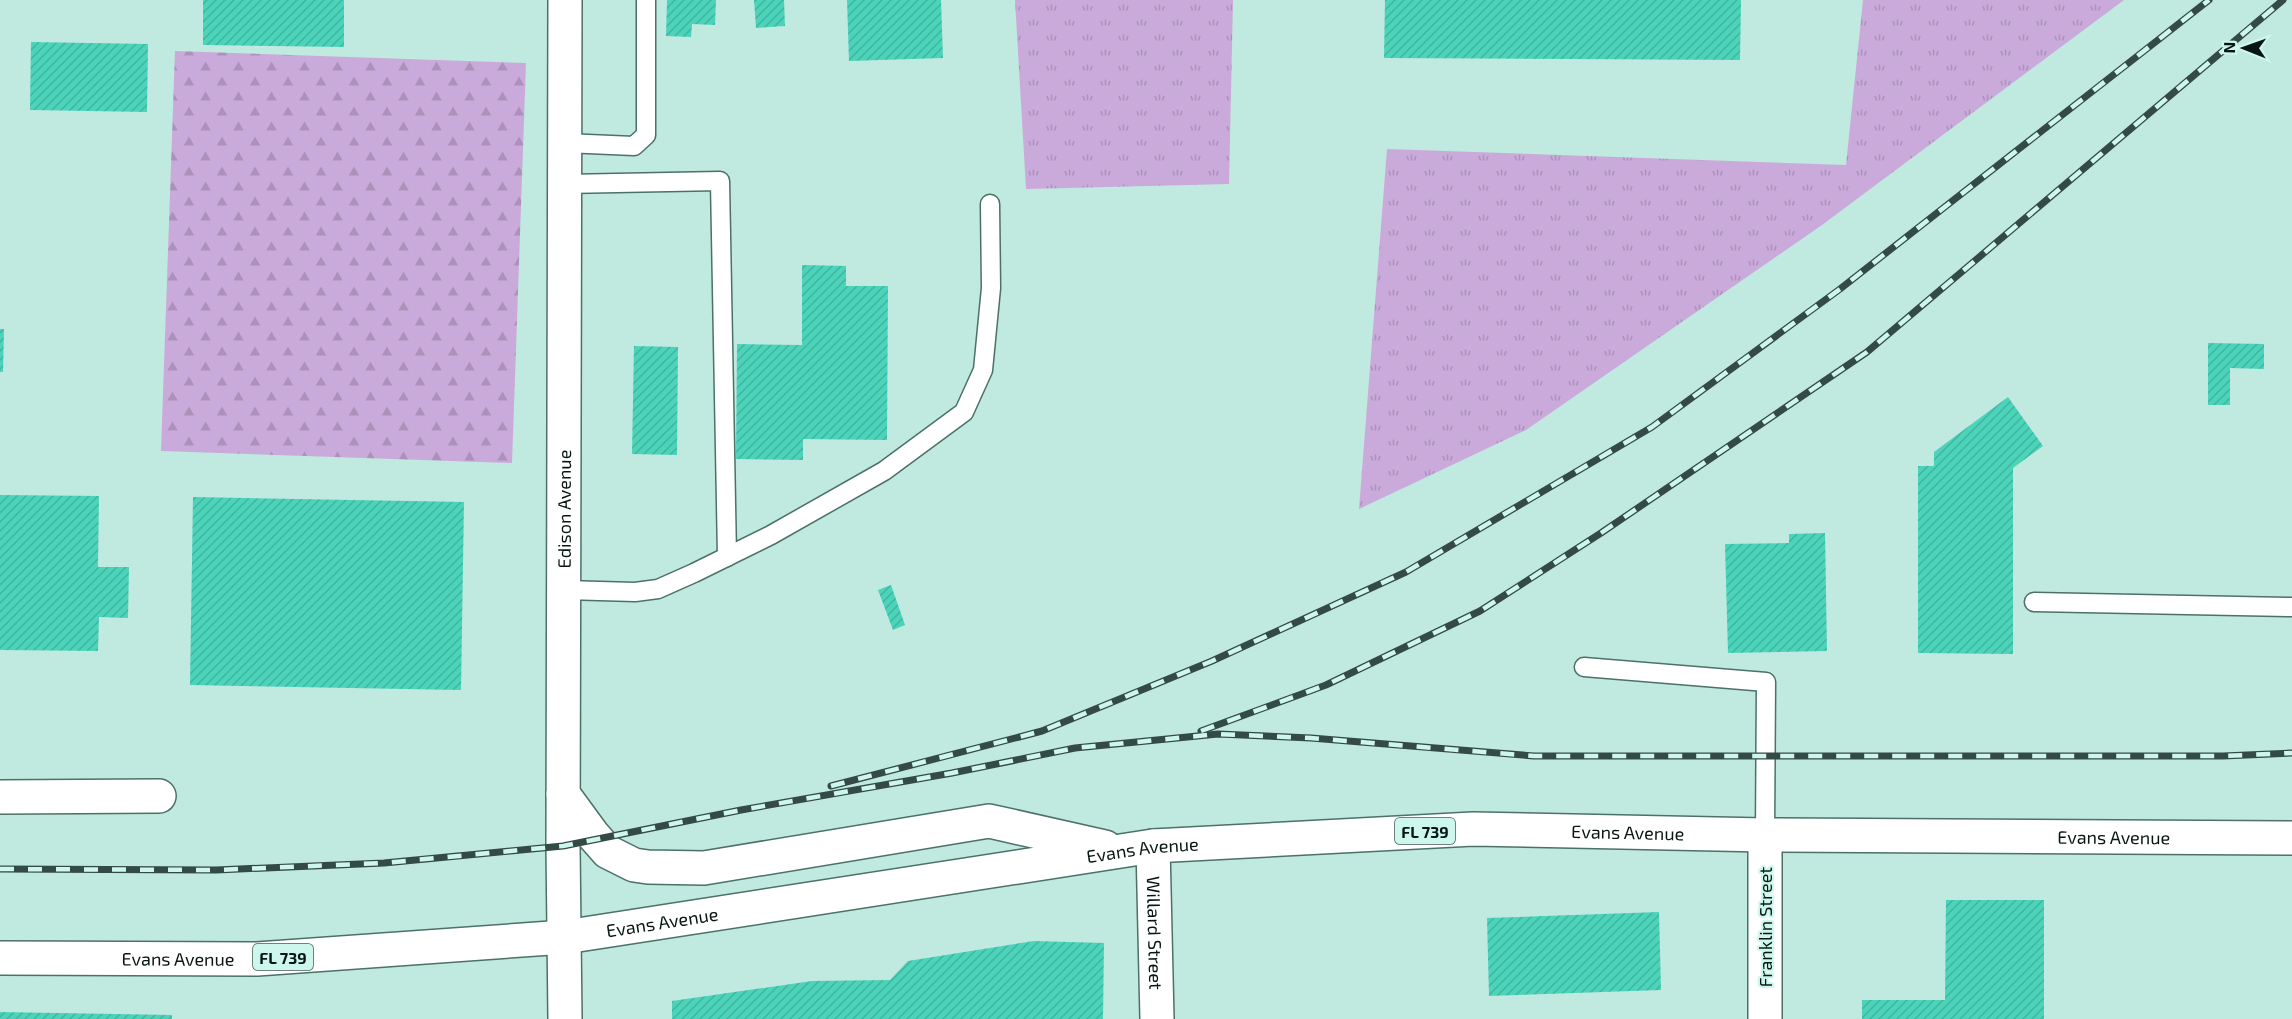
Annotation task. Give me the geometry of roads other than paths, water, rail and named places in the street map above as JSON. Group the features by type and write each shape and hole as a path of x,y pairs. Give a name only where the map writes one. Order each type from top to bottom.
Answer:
{"main road":[{"name":"Edison Avenue","path":"565,0 563,794 565,1019"},
{"path":"563,794 608,852 634,865 648,867 704,868 989,821 1122,851"},
{"path":"0,797 159,796"},
{"name":"Evans Avenue","path":"0,958 257,959 565,937 1153,846 1473,829 1766,835 2292,838"},
{"name":"Franklin Street","path":"1765,1019 1766,835"},
{"name":"Willard Street","path":"1153,846 1157,1019"}],"lane":[{"path":"565,143 634,146 646,135 646,0"},
{"path":"565,184 720,181 728,556"},
{"path":"564,590 635,592 658,589 771,535 884,471 964,412 983,370 991,288 990,204"},
{"path":"2034,602 2292,607"},
{"path":"1584,667 1766,682 1766,835"}],"railway":[{"path":"831,786 1042,731 1212,661 1406,572 1652,427 1840,289 2209,0"},
{"path":"1201,731 1326,685 1480,611 1601,533 1867,352 2283,0"},
{"path":"0,869 216,870 384,863 563,846 741,810 952,773 1075,748 1218,734 1311,738 1534,756 2223,756 2292,753"}]}
